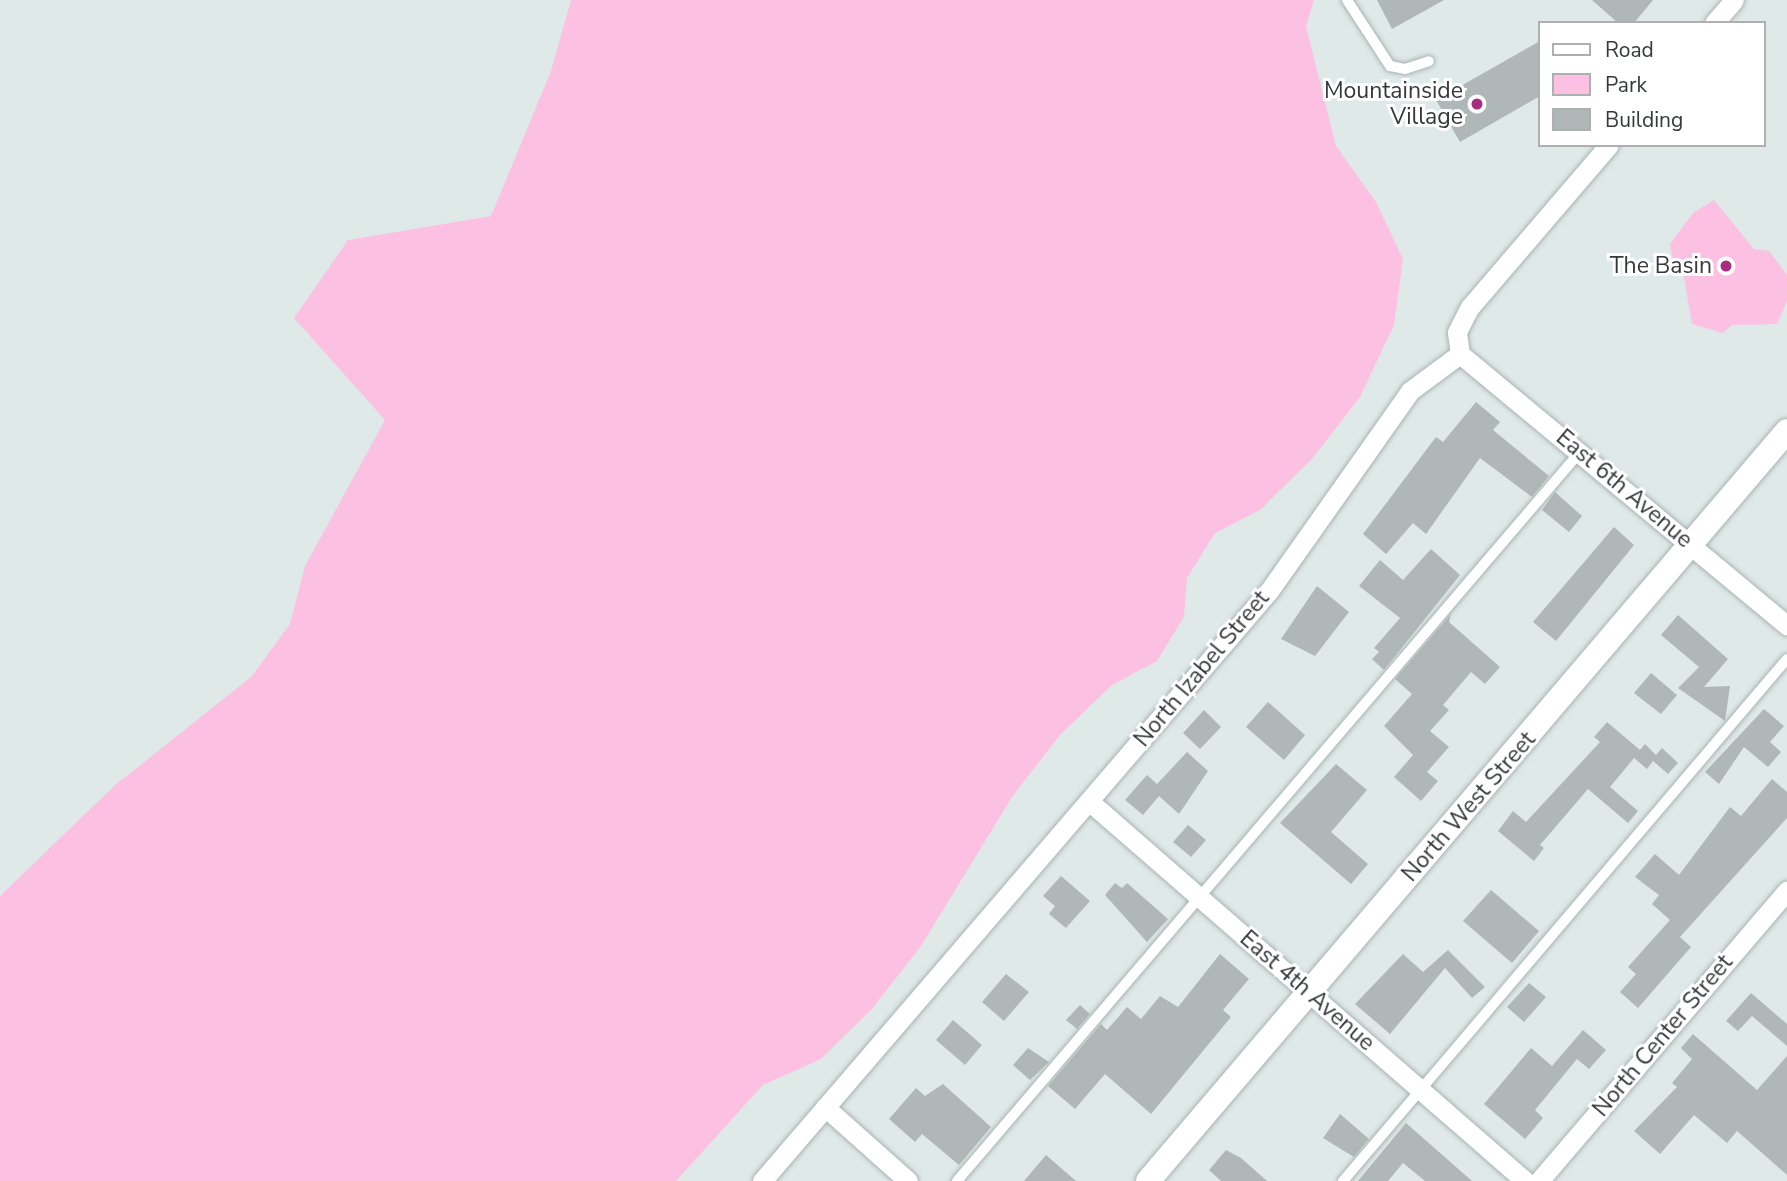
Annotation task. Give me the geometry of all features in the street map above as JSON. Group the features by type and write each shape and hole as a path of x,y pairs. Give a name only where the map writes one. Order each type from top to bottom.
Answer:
{"street":[{"path":"1716,21 1734,0"},
{"path":"1460,354 1457,332 1470,307 1606,147"},
{"name":"East 6th Avenue","path":"1460,354 1787,625"},
{"name":"North Izabel Street","path":"762,1181 1269,591 1410,391 1460,354"},
{"name":"North West Street","path":"1148,1181 1694,547 1787,431"},
{"name":"East 4th Avenue","path":"1090,802 1525,1181"},
{"name":"North Center Street","path":"1539,1181 1787,891"},
{"path":"825,1107 908,1181"}],"lane":[{"path":"1347,0 1390,66 1429,61"},
{"path":"957,1181 1580,453"},
{"path":"1343,1181 1787,659"}],"green space":[{"path":"571,0 1314,0 1306,26 1336,146 1376,202 1403,259 1394,325 1360,397 1312,459 1260,510 1215,533 1187,578 1184,617 1157,661 1112,685 1060,735 1012,797 921,946 872,1009 821,1059 763,1085 676,1181 0,1181 0,896 114,786 251,677 290,624 305,566 385,420 294,318 348,240 491,216 551,71"},
{"name":"The Basin","path":"1714,200 1754,249 1769,251 1787,275 1787,301 1777,324 1732,325 1723,333 1692,324 1683,272 1674,267 1670,244 1693,213"}],"building":[{"name":"Mountainside Village","path":"1377,0 1444,0 1392,29"},
{"path":"1592,0 1653,0 1636,21 1616,21"},
{"name":"Mountainside Village","path":"1538,42 1538,97 1460,142 1436,100"},
{"path":"1476,402 1500,422 1493,430 1549,476 1532,497 1480,458 1426,534 1413,523 1386,554 1363,534 1436,437 1443,442"},
{"path":"1555,492 1582,516 1569,532 1542,510"},
{"path":"1614,527 1634,545 1556,641 1533,622"},
{"path":"1431,549 1460,575 1384,670 1372,659 1379,652 1374,648 1400,618 1359,586 1380,560 1403,580"},
{"path":"1317,586 1349,612 1315,656 1281,639"},
{"path":"1451,614 1449,622 1500,667 1485,684 1471,672 1443,705 1449,710 1430,731 1449,747 1427,772 1438,781 1421,801 1394,777 1413,755 1384,726 1412,694 1395,679"},
{"path":"1678,615 1728,659 1704,687 1730,686 1725,721 1678,688 1699,667 1661,635"},
{"path":"1651,673 1677,695 1661,714 1634,693"},
{"path":"1268,702 1305,735 1284,760 1246,727"},
{"path":"1764,709 1784,726 1770,742 1781,752 1768,767 1744,747 1719,784 1705,772"},
{"path":"1204,710 1221,727 1200,749 1183,733"},
{"path":"1607,722 1640,750 1645,744 1656,755 1662,748 1678,763 1668,774 1653,761 1647,769 1634,758 1610,787 1638,811 1628,823 1588,789 1540,845 1544,848 1534,861 1498,831 1513,811 1526,822 1600,742 1594,737"},
{"path":"1187,752 1208,771 1179,814 1159,796 1143,815 1125,800 1147,775 1157,784"},
{"path":"1336,764 1367,790 1331,832 1368,864 1351,884 1280,823"},
{"path":"1772,779 1787,792 1787,818 1680,937 1691,947 1638,1008 1620,992 1636,974 1628,967 1670,920 1652,904 1659,895 1635,877 1655,854 1679,875 1730,807 1741,816"},
{"path":"1188,825 1206,840 1191,857 1173,842"},
{"path":"1061,876 1090,901 1066,928 1049,914 1055,906 1043,896"},
{"path":"1115,883 1122,888 1127,883 1168,919 1147,942 1105,895"},
{"path":"1491,890 1539,931 1512,963 1463,921"},
{"path":"1448,950 1485,987 1472,998 1445,968 1390,1034 1355,1004 1403,954 1423,972"},
{"path":"1220,954 1249,979 1223,1010 1231,1017 1151,1114 1105,1074 1075,1109 1048,1086 1101,1024 1107,1030 1127,1007 1141,1019 1160,996 1178,1007"},
{"path":"1006,974 1029,992 1004,1021 982,1002"},
{"path":"1529,983 1546,997 1524,1022 1507,1007"},
{"path":"1751,993 1787,1024 1787,1046 1752,1016 1738,1031 1726,1021"},
{"path":"1080,1005 1090,1014 1077,1029 1066,1020"},
{"path":"953,1020 982,1045 965,1065 936,1040"},
{"path":"1583,1030 1606,1050 1589,1069 1577,1059 1535,1110 1543,1118 1525,1139 1484,1104 1531,1048 1552,1066"},
{"path":"1693,1034 1757,1090 1787,1056 1787,1175 1737,1131 1727,1143 1694,1115 1660,1154 1634,1131 1677,1087 1672,1083 1692,1059 1681,1048"},
{"path":"1028,1048 1049,1062 1030,1080 1013,1065"},
{"path":"943,1084 991,1127 959,1165 922,1134 915,1142 889,1119 916,1088 925,1096"},
{"path":"1340,1114 1369,1139 1354,1157 1323,1138"},
{"path":"1406,1123 1472,1181 1425,1181 1403,1163 1388,1181 1358,1181"},
{"path":"1226,1150 1241,1158 1267,1181 1221,1181 1209,1170"},
{"path":"1046,1155 1076,1181 1024,1181"}],"place":[{"name":"Mountainside Village","path":"1477,104"},
{"name":"The Basin","path":"1726,266"}]}
